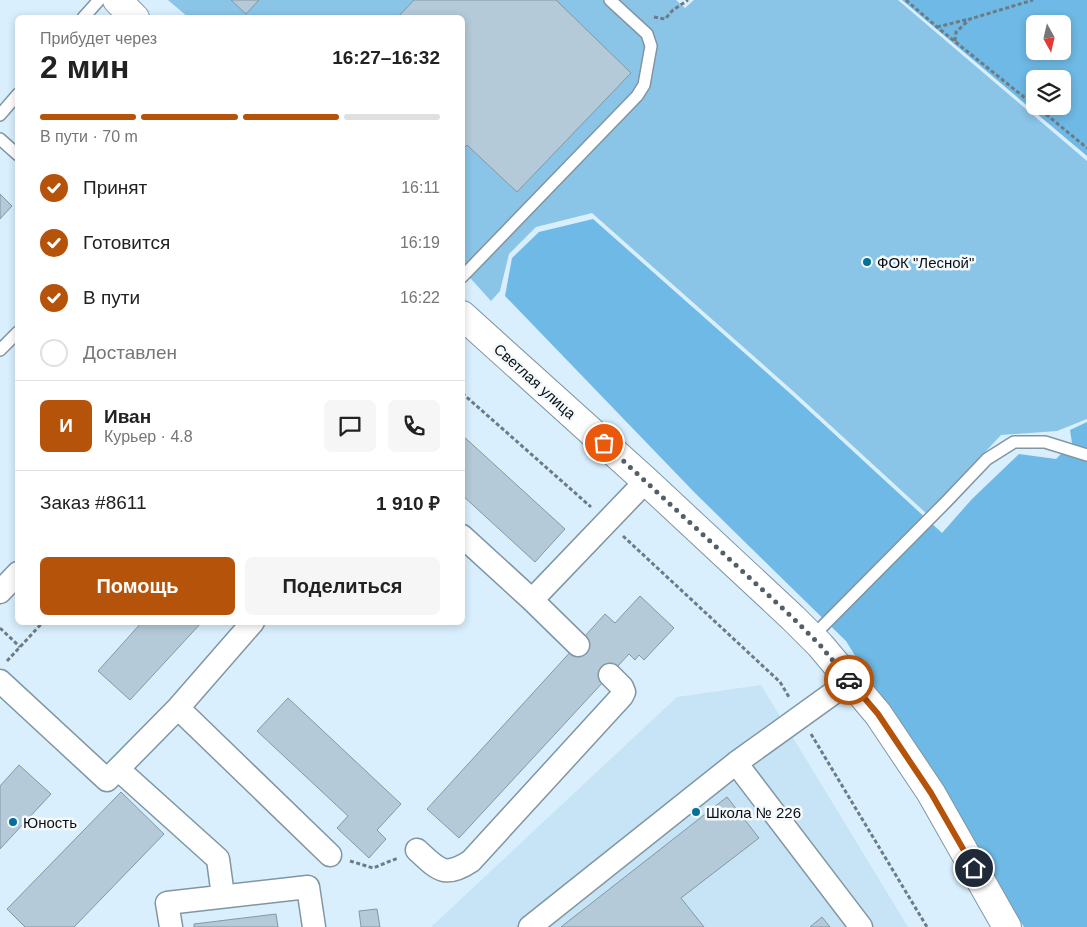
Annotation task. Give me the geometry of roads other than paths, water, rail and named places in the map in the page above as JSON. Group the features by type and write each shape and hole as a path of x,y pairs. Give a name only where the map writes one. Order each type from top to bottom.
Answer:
{"street":[{"path":"117,0 133,15"},
{"name":"Светлая улица","path":"465,318 646,481 812,637 878,714 931,793 1007,927"},
{"path":"532,600 646,481"},
{"path":"465,539 578,645"},
{"path":"0,592 15,576"},
{"path":"3,672 107,780 178,708 250,625"},
{"path":"418,850 438,869 449,871 460,868 470,860 622,696 624,692 622,687 610,675"},
{"path":"530,927 736,763 850,680"},
{"path":"178,708 330,855"},
{"path":"736,763 861,927"},
{"path":"118,769 218,859 223,896"},
{"path":"170,927 167,903 308,887 314,927"}],"lane":[{"path":"86,15 99,0"},
{"path":"465,274 637,96 644,85 651,46 647,34 610,0"},
{"path":"0,115 15,98"},
{"path":"0,139 15,152"},
{"path":"0,350 15,335"},
{"path":"812,637 987,459 1014,442 1045,442 1087,455"}],"place":[{"name":"ФОК \"Лесной\"","path":"867,262"},
{"name":"Школа № 226","path":"696,812"},
{"name":"Юность","path":"13,822"}]}
